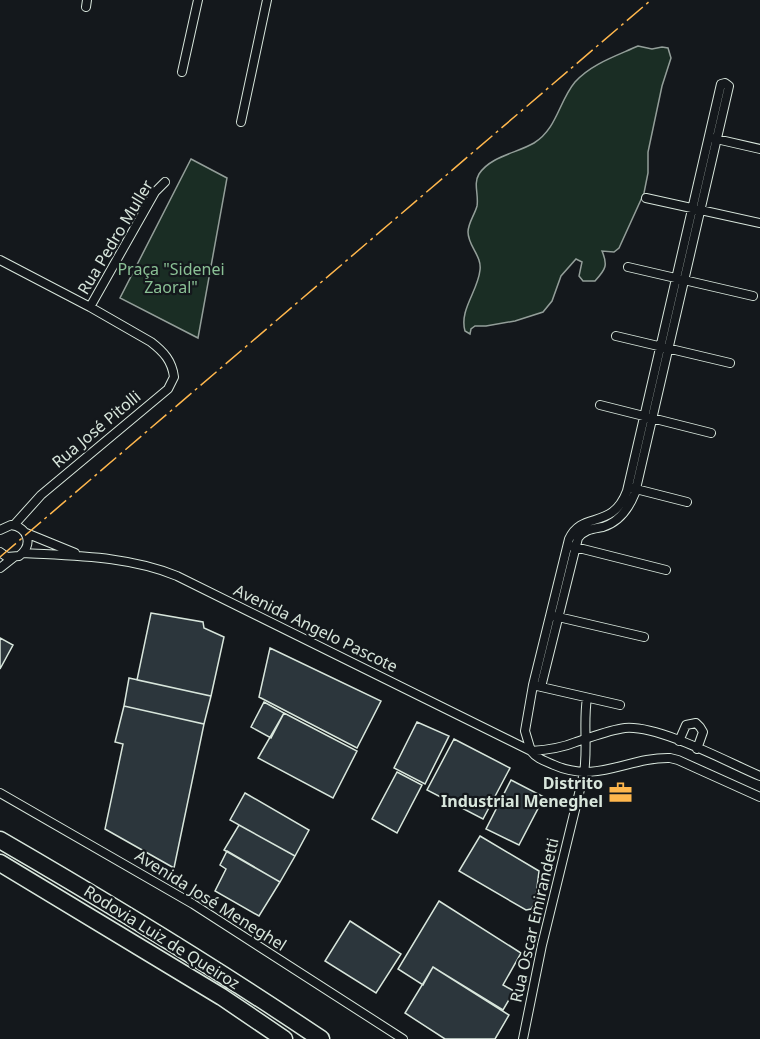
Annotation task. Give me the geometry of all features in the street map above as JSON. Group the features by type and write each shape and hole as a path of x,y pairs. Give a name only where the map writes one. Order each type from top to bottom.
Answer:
{"highway":[{"name":"Rodovia Luiz de Queiroz","path":"0,840 103,900 256,995 321,1039"},
{"name":"Rodovia Luiz de Queiroz","path":"0,863 222,997 284,1039"}],"street":[{"path":"182,72 198,0"},
{"path":"241,122 267,0"},
{"path":"713,139 721,84 725,83 729,86 696,209 632,488 618,508 603,519 579,525 571,534 571,546 525,731 531,751 565,746 618,729 651,730 760,776"},
{"path":"713,139 760,149"},
{"name":"Rua Pedro Muller","path":"90,308 155,192 165,182"},
{"path":"646,198 760,223"},
{"path":"0,260 90,308"},
{"path":"628,267 753,296"},
{"name":"Rua José Pitolli","path":"14,525 41,495 168,389 174,377 170,362 161,349 90,308"},
{"path":"616,336 730,363"},
{"path":"600,405 711,433"},
{"path":"632,488 687,501"},
{"path":"1,528 14,525"},
{"name":"Avenida Angelo Pascote","path":"14,525 26,533 81,556"},
{"path":"0,568 23,553 28,544 26,533"},
{"path":"571,546 666,570"},
{"path":"0,552 14,557"},
{"name":"Avenida Angelo Pascote","path":"23,553 81,556 142,564 177,576 563,769 599,772 670,758 760,797"},
{"path":"554,616 644,637"},
{"path":"537,686 621,705"},
{"name":"Rua Oscar Emirandetti","path":"523,1039 542,945 584,772 587,698"},
{"path":"679,741 686,724 696,723 703,732 697,749"},
{"name":"Avenida José Meneghel","path":"0,793 193,904 403,1039"}],"green space":[{"path":"638,46 652,49 668,48 671,58 662,86 648,152 648,173 644,193 619,248 614,252 602,251 605,267 595,281 583,281 579,276 582,262 576,259 561,276 552,301 543,312 515,321 475,326 471,329 470,334 465,331 465,316 479,278 480,265 468,232 477,206 476,182 479,174 490,163 542,137 553,123 575,82 588,70"},
{"name":"Praça \"Sidenei Zaoral\"","path":"191,159 227,178 198,338 120,298"}],"building":[{"path":"151,613 203,622 204,628 224,637 211,696 137,680"},
{"path":"0,638 13,645 0,669"},
{"path":"270,648 381,701 357,748 259,697"},
{"path":"129,678 211,696 204,724 124,706"},
{"path":"264,702 284,713 271,738 251,727"},
{"path":"124,706 204,724 174,868 105,829 123,744 115,742"},
{"path":"284,713 357,751 333,798 258,758"},
{"path":"417,722 449,736 425,784 394,768"},
{"path":"454,739 510,768 483,819 427,790"},
{"path":"397,772 422,785 397,833 372,819"},
{"path":"511,780 544,797 519,845 486,829"},
{"path":"245,793 309,830 295,856 230,820"},
{"path":"239,825 295,856 280,882 224,850"},
{"path":"480,836 539,871 535,904 531,909 526,910 459,871"},
{"path":"227,851 280,882 259,916 215,891 226,869 220,865"},
{"path":"439,901 521,953 503,985 514,991 503,1010 433,967 423,985 398,969"},
{"path":"350,921 401,954 376,993 325,961"},
{"path":"433,967 509,1015 495,1039 445,1039 405,1013"}],"power":[{"path":"0,557 651,0"}],"place":[{"name":"Distrito Industrial Meneghel","path":"621,792"}]}
